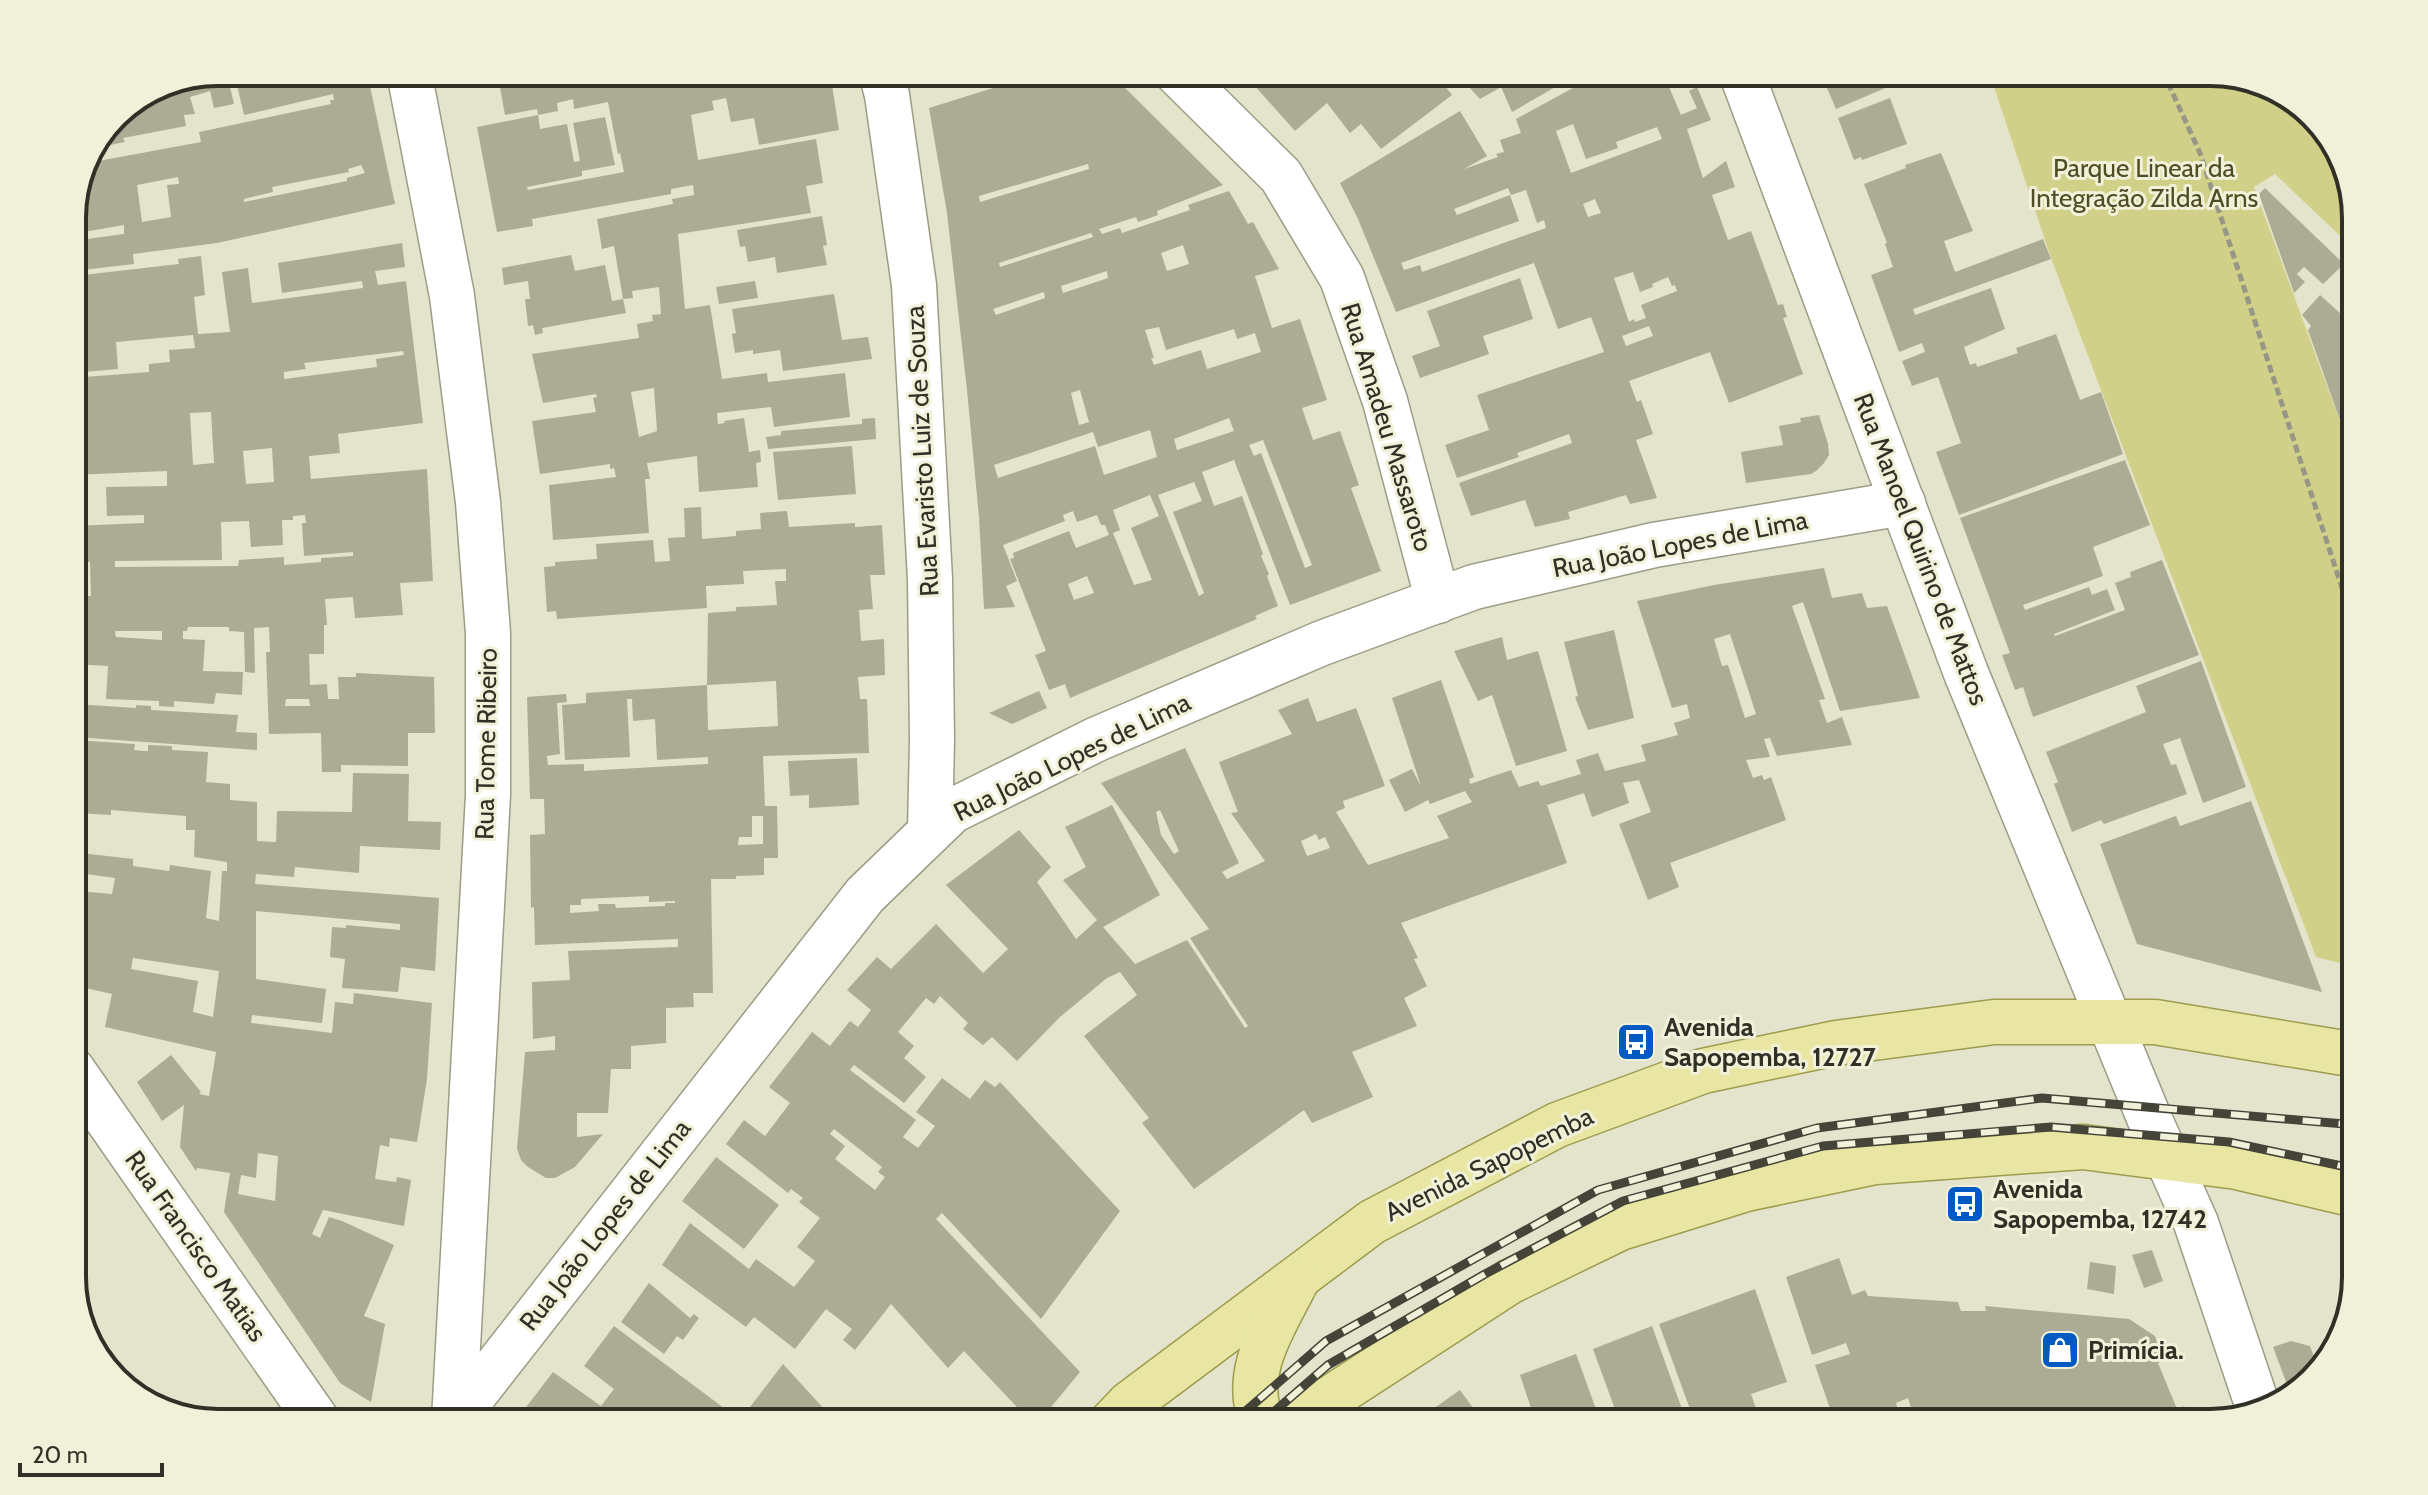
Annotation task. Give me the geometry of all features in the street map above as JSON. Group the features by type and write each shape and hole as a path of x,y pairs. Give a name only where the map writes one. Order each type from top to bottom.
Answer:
{"main road":[{"name":"Avenida Sapopemba","path":"1124,1409 1372,1222 1557,1125 1703,1071 1836,1043 1994,1022 2155,1022 2342,1053"},
{"path":"1316,1409 1509,1282 1620,1228 1746,1189 1890,1161 2083,1147 2237,1167 2342,1192"},
{"path":"1258,1409 1254,1387 1258,1362 1299,1276"}],"street":[{"name":"Rua Tome Ribeiro","path":"412,86 452,296 478,502 488,633 488,795 454,1409"},
{"name":"Rua Evaristo Luiz de Souza","path":"885,86 914,285 930,579 930,832"},
{"name":"Rua Amadeu Massaroto","path":"1190,86 1281,176 1342,278 1385,401 1438,601"},
{"name":"Rua Manoel Quirino de Mattos","path":"1746,86 1966,673 2196,1223 2256,1400"},
{"name":"Rua João Lopes de Lima","path":"463,1409 865,895 952,811 1097,739 1322,643 1474,587 1654,545 1903,503"},
{"name":"Rua Francisco Matias","path":"86,1089 309,1409"}],"path":[{"path":"2169,86 2200,153 2342,588"}],"green space":[{"name":"Parque Linear da Integração Zilda Arns","path":"1994,86 2210,86 2244,91 2276,104 2303,125 2324,152 2335,176 2342,210 2342,238 2275,174 2254,187 2342,427 2342,964 2316,957 2051,258"}],"building":[{"path":"234,86 230,87 234,104 214,108 210,91 190,97 195,114 184,115 186,126 123,138 125,142 109,145 131,119 168,96 192,89"},
{"path":"237,86 370,86 395,204 217,243 133,254 134,264 86,270 86,239 124,234 124,225 86,232 91,184 100,161 201,142 199,132 331,104 333,94 244,115","holes":["361,165 365,173 347,178 347,181 244,202 244,199 273,192 272,187 349,172 348,169","178,177 179,184 167,185 171,217 142,222 137,185"]},
{"path":"500,86 832,86 839,130 759,145 754,118 731,122 726,98 712,101 714,110 691,115 698,160 816,139 823,183 806,186 811,213 678,234 685,309 710,305 722,379 767,373 768,382 845,373 850,417 774,427 771,407 717,413 718,424 744,418 749,452 760,450 761,462 756,463 758,487 699,492 697,456 647,463 650,479 645,479 649,533 553,540 549,485 616,477 610,464 540,474 532,421 596,412 593,398 597,397 596,394 543,403 532,354 639,338 637,324 653,321 652,315 661,314 659,287 632,291 633,298 623,299 614,246 602,249 597,219 673,204 672,199 694,195 693,185 671,189 671,194 532,219 533,226 497,232 477,127 538,115 537,109 505,115","holes":["573,99 574,109 608,102 624,172 528,190 527,187 582,176 582,171 615,165 605,117 573,123 580,161 574,162 567,124 540,129 538,115 558,111 557,103","654,388 657,431 639,437 631,392"]},
{"path":"999,86 1123,86 1223,185 1157,211 1158,215 1138,222 1136,217 1099,229 1102,234 1120,228 1122,233 1190,210 1188,205 1229,191 1248,224 1253,222 1279,269 1255,276 1272,328 1300,319 1327,400 1302,408 1313,440 1340,431 1359,485 1351,488 1381,571 1290,605 1234,460 1202,472 1214,506 1242,496 1278,606 1255,616 1257,619 1070,698 1065,684 1049,690 1035,655 1046,651 1010,559 1014,558 1013,553 1069,531 1076,548 1109,535 1097,515 1077,522 1073,511 1063,515 1065,521 1003,545 1017,581 1006,586 1015,607 984,609 979,517 947,213 929,108","holes":["1088,164 1089,169 980,202 979,196","1091,233 1093,237 1000,267 999,263","1183,245 1189,264 1167,271 1161,253","1107,271 1108,278 1063,293 1061,286","1044,292 1045,298 996,315 993,309","1159,327 1166,350 1234,329 1237,339 1255,333 1261,352 1207,369 1201,350 1154,365 1151,358 1154,358 1145,330","1080,390 1089,422 1079,425 1071,393","1229,418 1234,431 1177,450 1174,439","1150,430 1157,457 1104,475 1095,446 998,478 994,465 1093,432 1098,447","1263,440 1312,565 1305,568 1261,453 1254,456 1249,445","1194,482 1202,501 1173,512 1204,593 1199,596 1158,495","1150,495 1159,516 1131,528 1152,580 1134,585 1113,533 1120,530 1113,510","1087,576 1094,593 1074,600 1068,584"]},
{"path":"1255,86 1445,86 1452,95 1381,149 1361,124 1350,133 1327,103 1295,131"},
{"path":"1468,86 1557,86 1512,112 1501,87 1480,99"},
{"path":"1576,86 1669,86 1681,115 1697,108 1689,91 1697,87 1711,120 1687,129 1703,178 1726,161 1735,187 1712,195 1728,240 1751,231 1778,305 1783,304 1787,317 1783,318 1803,374 1729,403 1710,352 1629,381 1637,402 1641,400 1653,434 1636,440 1657,498 1630,504 1626,495 1568,512 1570,519 1535,527 1525,500 1471,516 1459,483 1572,443 1569,434 1517,453 1519,457 1457,478 1445,445 1489,430 1477,395 1604,352 1591,317 1558,329 1534,263 1396,312 1340,183 1460,111 1487,156 1464,169 1498,157 1496,154 1504,152 1500,140 1521,133 1516,119","holes":["1573,124 1586,159 1618,148 1616,142 1657,127 1662,139 1571,173 1556,131","1508,188 1511,195 1526,190 1537,223 1544,220 1546,228 1422,272 1420,265 1404,270 1401,263 1519,221 1510,195 1457,215 1454,209","1595,199 1601,213 1588,217 1583,204","1633,272 1640,292 1668,277 1677,291 1641,305 1646,318 1629,322 1614,278","1649,326 1653,336 1626,346 1622,336"]},
{"path":"1826,86 1890,86 1836,109"},
{"path":"1890,98 1907,144 1854,160 1838,118"},
{"path":"1941,153 1973,231 1944,241 1955,272 2043,239 2051,259 1913,309 1915,315 1991,288 2005,329 1964,347 1970,365 1976,363 1977,367 2018,353 2016,348 2056,334 2080,400 2101,392 2123,454 1959,515 1936,452 1961,443 1938,377 1912,386 1902,361 1925,352 1922,343 1899,352 1871,275 1893,267 1864,184"},
{"path":"2265,188 2342,262 2342,266 2323,284 2304,267 2297,274 2305,282 2294,293 2259,194"},
{"path":"822,216 827,265 777,273 775,257 748,262 745,246 740,247 737,230"},
{"path":"402,243 405,267 375,271 378,285 406,281 423,423 338,434 340,453 309,456 311,479 427,469 433,581 400,583 403,615 355,618 353,597 325,599 327,625 324,625 324,654 309,654 310,685 327,684 328,699 339,699 338,677 356,677 356,673 434,677 435,733 408,733 408,766 341,765 341,772 322,772 321,733 269,734 266,652 270,652 269,627 254,628 255,673 245,672 244,632 229,631 229,627 188,627 187,631 183,631 183,639 205,640 203,671 243,672 242,695 216,693 214,704 174,701 174,707 159,706 159,701 106,699 108,666 86,665 86,596 91,596 90,562 86,562 86,525 144,523 144,515 107,516 106,487 167,486 167,471 86,474 86,377 149,372 149,364 170,362 169,350 195,348 193,335 116,342 118,369 86,372 86,275 179,264 178,259 201,256 205,295 194,297 198,334 230,332 222,272 248,268 252,303 363,288 362,281 282,293 278,263","holes":["403,351 404,355 376,359 377,367 284,379 284,372 306,369 304,363","211,412 214,463 193,465 190,413","272,448 274,482 246,484 243,451","305,515 306,523 302,523 304,556 353,552 353,556 284,565 284,557 239,560 238,566 115,567 115,561 222,560 221,522 249,521 251,547 283,545 282,520 293,520 293,516","115,631 162,631 162,640 116,637","286,699 309,699 310,706 285,706"]},
{"path":"571,255 575,271 605,265 612,301 623,299 626,313 542,328 543,333 535,335 533,325 528,326 525,299 530,299 528,281 504,285 502,268"},
{"path":"1520,278 1533,319 1483,336 1489,354 1420,378 1412,356 1440,346 1427,311"},
{"path":"755,281 758,298 719,304 716,287"},
{"path":"834,294 842,340 868,337 872,359 783,371 780,350 735,353 732,309"},
{"path":"2320,295 2342,315 2342,426 2308,330 2311,326 2302,315"},
{"path":"1819,415 1829,455 1816,471 1746,483 1741,452 1783,445 1779,426"},
{"path":"875,418 876,439 768,449 766,437 781,435 781,431 862,424 862,419"},
{"path":"852,446 856,494 778,500 773,452"},
{"path":"2125,460 2150,525 2093,547 2103,576 2023,605 2025,610 2089,587 2092,595 2107,589 2115,610 2055,636 2125,610 2115,583 2131,577 2130,572 2162,560 2199,655 2033,717 2023,687 2015,690 2002,655 2010,653 1960,518"},
{"path":"701,507 702,539 736,536 736,531 761,529 760,513 787,511 789,527 855,523 855,527 882,525 885,575 870,575 873,609 859,610 861,641 884,639 885,675 858,677 860,699 867,699 869,753 763,756 765,806 777,806 778,858 764,858 764,875 711,879 713,993 693,993 694,1007 666,1008 666,1043 631,1046 631,1069 611,1069 608,1113 577,1113 577,1137 603,1134 575,1167 555,1178 546,1178 521,1160 517,1149 525,1052 555,1050 555,1036 533,1039 532,982 570,980 568,951 678,947 678,939 535,945 530,835 545,834 544,799 530,799 527,697 566,694 567,702 557,703 560,754 547,756 548,765 584,764 584,771 708,764 708,757 657,760 655,719 633,721 632,699 627,699 630,757 565,760 562,705 586,703 586,693 707,685 708,613 736,611 736,607 777,605 775,581 786,581 786,569 743,571 744,584 706,586 707,608 557,619 556,611 547,612 544,567 555,566 555,562 597,559 596,544 653,540 655,562 670,561 668,538 685,537 684,508","holes":["776,681 778,726 708,730 707,685","752,816 763,816 763,844 738,845 739,837 752,837","649,896 649,902 675,903 616,908 615,904 598,904 599,911 570,913 570,905 581,905 581,899"]},
{"path":"1824,568 1832,598 1862,593 1867,608 1887,606 1920,698 1840,711 1803,602 1792,606 1825,699 1819,700 1827,723 1842,717 1852,745 1777,756 1770,738 1764,739 1770,757 1746,760 1753,778 1762,775 1764,780 1771,777 1786,820 1670,863 1679,887 1648,900 1619,824 1651,812 1639,780 1623,783 1629,803 1592,817 1584,793 1547,805 1567,863 1401,923 1427,986 1404,998 1417,1026 1352,1052 1373,1097 1312,1123 1304,1110 1194,1189 1142,1123 1149,1118 1084,1036 1137,995 1120,972 1107,978 1060,1017 1017,1061 992,1037 983,1045 963,1029 968,1023 940,996 934,1004 926,998 898,1032 914,1046 904,1058 926,1077 904,1103 854,1065 850,1070 916,1120 903,1137 918,1148 935,1126 916,1112 942,1078 970,1099 985,1080 995,1087 1000,1082 1120,1211 1041,1319 942,1213 936,1219 1080,1372 1050,1409 1019,1409 964,1351 948,1368 891,1304 855,1350 843,1340 852,1329 826,1309 795,1349 754,1317 746,1327 662,1265 690,1223 749,1269 756,1259 794,1287 815,1261 797,1247 820,1218 799,1202 803,1198 791,1189 788,1193 726,1144 744,1120 765,1136 790,1103 769,1087 812,1032 830,1046 850,1021 858,1027 871,1010 847,990 877,957 891,969 936,924 983,973 1008,949 946,885 1019,830 1051,867 1037,882 1076,939 1097,920 1063,880 1086,867 1065,827 1112,805 1160,895 1103,927 1135,964 1187,940 1245,1028 1248,1026 1190,938 1209,929 1101,783 1185,748 1239,863 1222,872 1227,879 1265,861 1231,813 1238,812 1219,762 1292,734 1278,710 1308,698 1317,722 1356,708 1385,786 1343,801 1345,808 1336,812 1368,865 1449,838 1437,816 1472,802 1465,791 1430,804 1428,800 1405,812 1389,780 1412,769 1421,786 1392,698 1441,680 1474,777 1469,779 1470,784 1511,770 1519,787 1538,781 1541,786 1581,774 1576,760 1598,753 1605,771 1646,761 1641,745 1678,735 1674,723 1690,718 1687,704 1672,708 1637,601","holes":["1730,634 1756,714 1745,718 1728,665 1722,666 1714,639","1160,810 1179,851 1174,854 1161,835 1156,812","1316,834 1319,840 1325,837 1330,848 1307,856 1301,841","834,1129 882,1167 878,1172 885,1177 875,1190 835,1159 845,1146 830,1134"]},
{"path":"1614,630 1634,718 1588,730 1575,697 1578,696 1564,642"},
{"path":"1502,637 1507,660 1538,651 1567,751 1516,766 1492,695 1478,701 1454,651"},
{"path":"2201,661 2246,787 2203,803 2180,738 2163,744 2171,765 2176,764 2187,794 2104,824 2101,820 2072,832 2046,752 2146,712 2136,686"},
{"path":"1039,691 1047,708 1012,724 989,713"},
{"path":"86,705 151,706 151,710 238,715 236,732 257,733 257,750 86,738"},
{"path":"86,741 135,744 134,750 144,751 148,751 148,745 208,752 206,782 230,784 230,800 257,802 257,841 276,842 277,811 352,812 353,773 409,774 408,821 441,822 440,850 360,846 359,873 295,867 294,877 256,874 255,884 439,898 435,971 401,967 398,992 342,988 345,959 330,957 332,927 346,928 346,925 400,930 400,924 256,911 256,979 326,989 322,1023 252,1015 251,1023 332,1033 335,1002 353,1004 354,993 432,1003 427,1079 417,1142 390,1138 389,1147 380,1145 375,1179 396,1182 397,1177 411,1180 404,1226 323,1210 312,1234 320,1238 329,1217 394,1245 364,1316 385,1324 371,1402 340,1383 224,1212 230,1173 197,1168 196,1171 180,1147 184,1105 162,1121 137,1082 171,1055 201,1092 199,1094 209,1096 216,1052 105,1027 112,994 86,988 86,892 112,894 115,878 86,874 86,854 133,859 133,866 169,871 170,865 211,871 206,918 219,921 222,871 227,871 227,862 194,857 195,830 186,830 186,816 111,810 111,815 86,813","holes":["133,958 219,971 213,1017 193,1012 198,981 131,969","258,1153 278,1156 275,1201 238,1194 241,1175 256,1178"]},
{"path":"857,758 859,805 809,808 809,795 790,796 788,761"},
{"path":"2251,801 2322,992 2137,944 2100,844 2176,816 2180,826"},
{"path":"716,1157 779,1205 744,1249 682,1201"},
{"path":"2152,1250 2163,1281 2144,1288 2132,1255"},
{"path":"1839,1258 1852,1295 1865,1290 1868,1296 1958,1302 1961,1311 1986,1311 1985,1306 2129,1319 2155,1336 2163,1361 2158,1363 2177,1409 1911,1409 1908,1398 1896,1403 1898,1409 1830,1409 1815,1365 1850,1354 1846,1343 1812,1355 1786,1277"},
{"path":"2090,1262 2116,1266 2114,1294 2087,1289"},
{"path":"649,1283 690,1318 694,1314 699,1318 683,1340 677,1336 664,1354 621,1322"},
{"path":"1755,1289 1787,1382 1751,1394 1756,1409 1690,1409 1659,1324"},
{"path":"614,1326 725,1409 525,1409 553,1372 601,1406 614,1389 584,1366"},
{"path":"1652,1326 1682,1409 1615,1409 1593,1349"},
{"path":"2291,1341 2310,1346 2314,1358 2287,1384 2273,1347"},
{"path":"1576,1354 1596,1409 1531,1409 1520,1375"},
{"path":"783,1364 824,1409 748,1409"},
{"path":"1460,1390 1474,1409 1433,1409"}],"railway":[{"path":"1248,1409 1326,1341 1598,1190 1817,1128 2042,1098 2342,1124"},
{"path":"1277,1409 1328,1365 1485,1274 1623,1201 1823,1146 2051,1127 2229,1142 2342,1166"}],"place":[{"name":"Avenida Sapopemba, 12727","path":"1636,1042"},
{"name":"Avenida Sapopemba, 12742","path":"1965,1204"},
{"name":"Primícia.","path":"2060,1350"}]}
